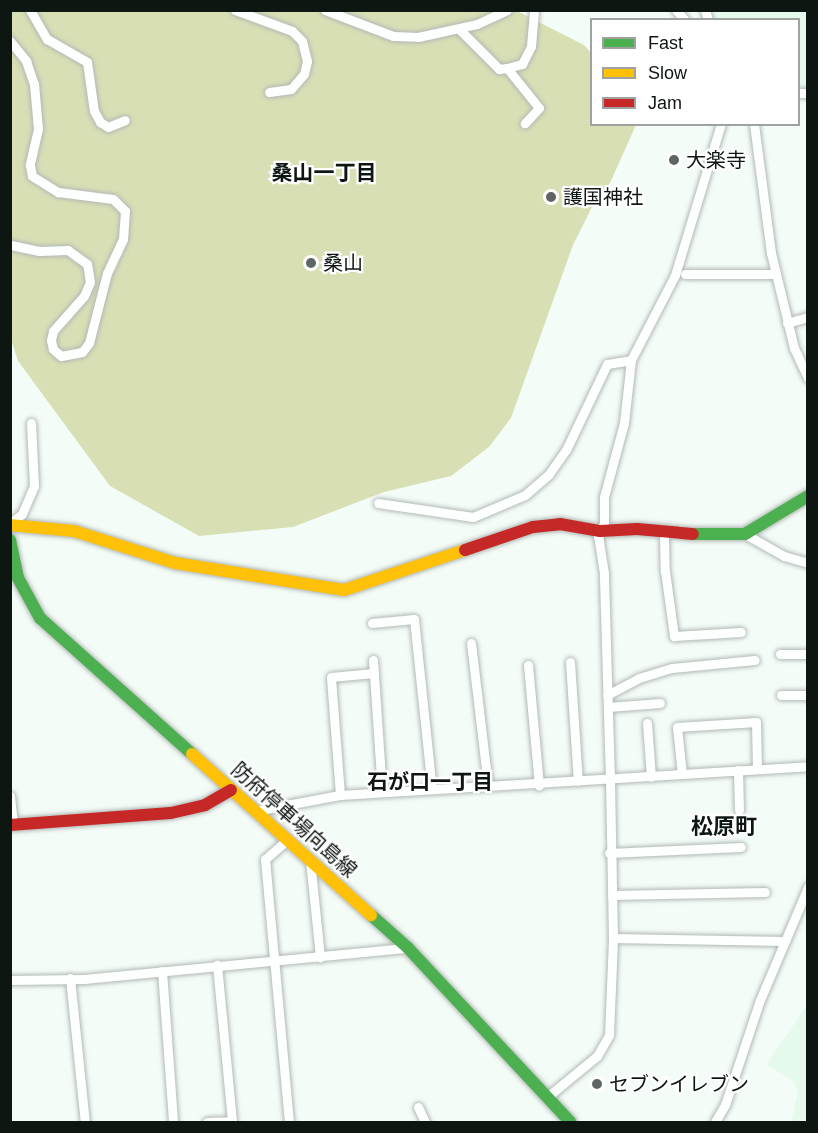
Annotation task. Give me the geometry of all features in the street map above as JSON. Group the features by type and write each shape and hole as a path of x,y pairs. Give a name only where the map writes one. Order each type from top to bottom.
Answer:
{"street":[{"path":"30,10 47,39 87,62 94,111 100,123 108,127 125,120"},
{"path":"235,10 292,31 302,41 307,61 304,74 291,89 269,92"},
{"path":"325,10 393,36 418,36 459,29 507,10"},
{"path":"459,29 499,69 507,68 522,64 531,46 534,10"},
{"path":"10,41 26,61 34,84 38,129 32,147 32,176 58,192 113,199 125,211 123,239 106,273 88,343 82,352 61,356 52,350 51,340 53,331 84,296 90,282 87,264 68,250 39,251 10,245"},
{"path":"507,68 539,108 525,123"},
{"path":"546,1098 597,1056 609,1035 613,938 609,853 608,707 600,531 604,523 604,497 624,423 631,360 675,275 720,126"},
{"path":"753,126 776,274 800,367 807,378"},
{"path":"685,274 776,274"},
{"path":"788,323 807,317"},
{"path":"378,503 473,517 525,495 549,474 566,450 607,364 631,360"},
{"path":"10,524 22,514 34,486 31,423"},
{"path":"10,524 74,531 175,563 334,591 356,588 511,532 560,524 600,531 664,532 720,537 745,534 807,496"},
{"path":"664,532 665,571 674,636 741,632"},
{"path":"745,534 784,556 807,563"},
{"name":"防府停車場向島線","path":"10,540 18,578 40,618 408,948 570,1122"},
{"path":"372,622 414,620 432,789"},
{"path":"471,643 488,786"},
{"path":"780,654 807,654"},
{"path":"373,660 382,792"},
{"path":"607,695 639,678 672,668 755,660"},
{"path":"570,662 578,781"},
{"path":"528,665 539,785"},
{"path":"340,795 331,676 374,673"},
{"path":"781,695 807,695"},
{"path":"608,707 660,703"},
{"path":"682,774 677,727 756,722 757,768"},
{"path":"647,723 651,777"},
{"path":"255,811 340,795 539,785 807,766"},
{"path":"738,770 739,810"},
{"path":"10,796 12,825 171,813 205,805 231,790"},
{"path":"287,840 265,859 289,1122"},
{"path":"609,853 741,847"},
{"path":"310,860 320,957"},
{"path":"716,1122 784,941 807,887"},
{"path":"612,895 765,892"},
{"path":"613,938 784,941"},
{"path":"10,980 162,971 408,948"},
{"path":"207,1122 232,1121 217,965"},
{"path":"162,971 173,1122"},
{"path":"70,978 85,1122"},
{"path":"418,1107 425,1122"}],"shaded area":[{"path":"705,11 807,11 807,88 800,87 800,18 708,18"},
{"path":"807,1005 807,1122 791,1122 798,1092 793,1081 766,1065"}],"green space":[{"path":"11,11 517,11 584,45 590,52 590,126 636,126 610,183 592,207 573,245 511,418 489,447 451,476 384,492 293,527 199,536 110,486 18,361 11,339"}],"traffic: fast":[{"path":"693,534 745,534 808,496"},
{"path":"10,540 18,578 40,618 192,754"},
{"path":"371,915 408,948 570,1122"}],"traffic: slow":[{"path":"10,525 74,531 175,563 344,590 465,550"},
{"path":"192,754 371,915"}],"traffic: jam":[{"path":"465,550 533,527 560,524 600,531 637,529 693,534"},
{"path":"10,825 171,813 205,805 231,790"}],"place":[{"name":"大楽寺","path":"674,160"},
{"name":"護国神社","path":"551,197"},
{"name":"桑山","path":"311,263"},
{"name":"セブンイレブン","path":"597,1084"}],"district":[{"name":"桑山一丁目","path":"324,173"},
{"name":"石が口一丁目","path":"430,782"},
{"name":"松原町","path":"724,827"}]}
